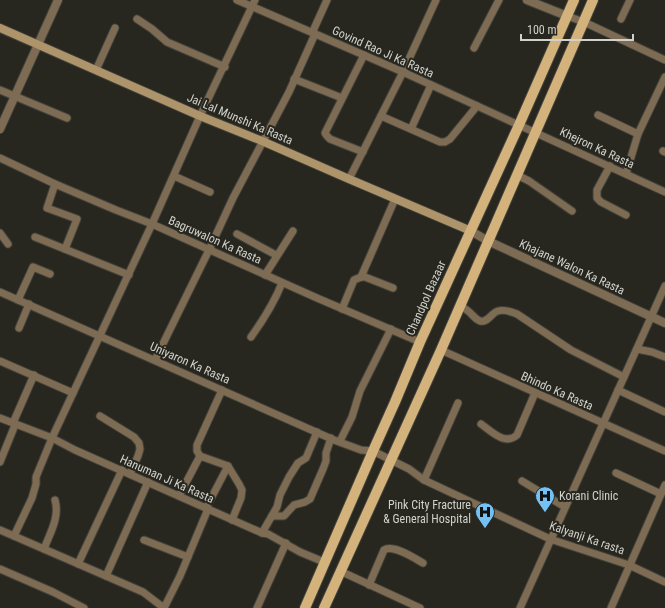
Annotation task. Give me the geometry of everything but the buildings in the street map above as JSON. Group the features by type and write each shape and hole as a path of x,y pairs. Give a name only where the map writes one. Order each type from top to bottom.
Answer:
{"main road":[{"name":"Chandpol Bazaar","path":"305,608 420,342 574,0"},
{"path":"324,608 460,306 593,0"},
{"name":"Jai Lal Munshi Ka Rasta","path":"0,28 200,116 262,141 471,231"}],"street":[{"path":"0,130 58,0"},
{"name":"Govind Rao Ji Ka Rasta","path":"237,0 254,3 315,34 519,125"},
{"path":"155,360 233,198 289,92 315,34 313,31 327,0"},
{"path":"349,179 403,72 436,0"},
{"path":"474,48 499,0"},
{"path":"527,0 584,22 665,60"},
{"path":"621,20 630,0"},
{"path":"14,536 32,498 36,484 36,477 52,438 129,275 200,116 254,3"},
{"path":"137,19 167,42 225,66"},
{"path":"96,70 115,28"},
{"path":"363,152 330,139 325,133 364,55"},
{"path":"626,174 638,134 665,77"},
{"path":"294,79 342,98"},
{"path":"411,129 431,85"},
{"path":"0,90 67,118"},
{"path":"381,116 440,142 445,142 450,139 477,106"},
{"path":"598,115 638,134"},
{"name":"Khejron Ka Rasta","path":"519,125 665,192"},
{"name":"Bagruwalon Ka Rasta","path":"0,158 55,184 152,224 282,283 420,342"},
{"path":"610,166 597,190 597,198 601,202 626,215"},
{"path":"517,175 530,181 572,210"},
{"path":"174,176 210,192"},
{"path":"55,184 47,208 77,219 65,249"},
{"path":"361,277 395,199"},
{"path":"265,275 276,255 293,231"},
{"name":"Khajane Walon Ka Rasta","path":"471,231 488,241 665,323"},
{"path":"0,233 8,244"},
{"path":"237,234 276,255"},
{"path":"35,237 129,275"},
{"path":"18,300 33,267 50,274"},
{"path":"342,309 354,280 361,277 365,277 393,288"},
{"path":"251,337 264,321 282,283"},
{"path":"520,608 665,286"},
{"name":"Uniyaron Ka Rasta","path":"0,292 331,438 361,450 373,451"},
{"path":"19,328 29,304"},
{"path":"460,306 480,321 488,320 500,310 517,314 567,348 624,377"},
{"path":"340,441 352,417 360,391 391,329"},
{"path":"637,349 652,352 665,357"},
{"name":"Bhindo Ka Rasta","path":"440,350 665,451"},
{"path":"0,362 34,375 73,393"},
{"path":"0,462 34,375"},
{"path":"222,390 197,445 197,451 200,456 228,466 242,490 241,498 232,520"},
{"path":"618,390 665,412"},
{"path":"481,424 502,438 509,440 513,438 517,435 535,393"},
{"path":"424,480 458,404"},
{"path":"100,416 134,437 139,443 140,449 138,456 130,474"},
{"name":"Hanuman Ji Ka Rasta","path":"0,418 52,438 75,450 232,520 262,533 268,534 300,552 324,562"},
{"path":"262,533 277,507 289,476 298,463 306,458 317,432"},
{"path":"272,516 284,516 294,505 310,499 326,461 326,453 331,438"},
{"name":"Kalyanji Ka rasta","path":"373,451 408,468 424,480 550,539 629,565 665,582"},
{"path":"179,496 200,456"},
{"path":"0,530 143,592 164,608 188,557 207,508 228,466"},
{"path":"78,564 122,470"},
{"path":"616,474 661,494"},
{"path":"522,481 565,507"},
{"path":"106,576 148,482"},
{"path":"611,608 665,485"},
{"path":"44,549 56,516 57,507 55,500"},
{"path":"144,540 188,557"},
{"path":"257,608 286,543"},
{"path":"369,585 384,550 387,548 397,550 423,563"},
{"path":"0,569 53,592 84,608"},
{"path":"340,571 420,608"}],"place":[{"name":"Korani Clinic","path":"545,513"},
{"name":"Pink City Fracture & General Hospital","path":"485,529"}]}
